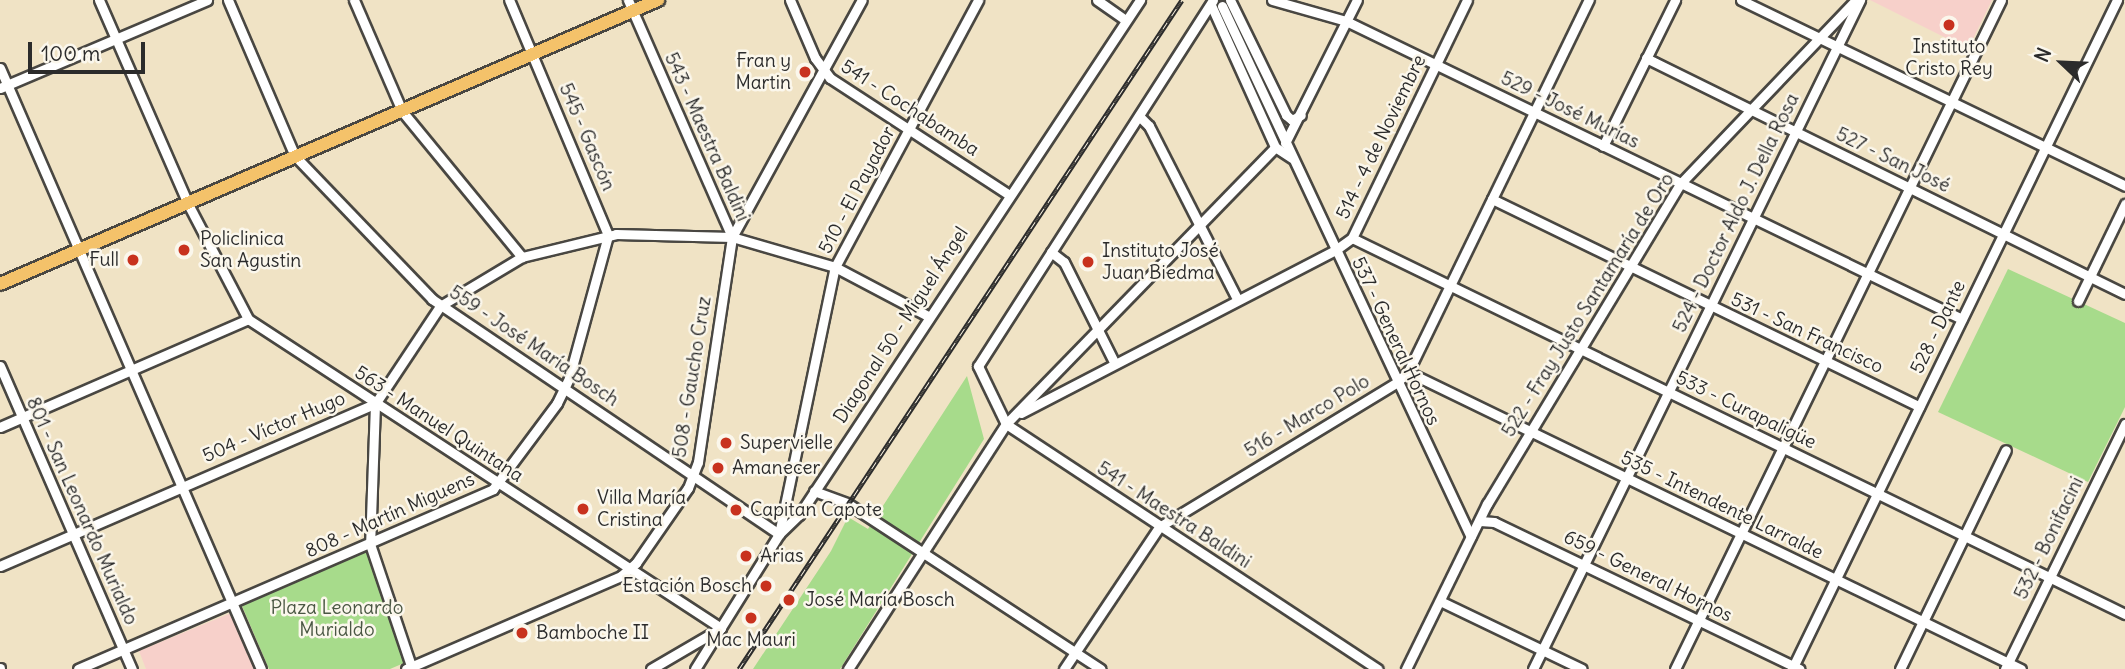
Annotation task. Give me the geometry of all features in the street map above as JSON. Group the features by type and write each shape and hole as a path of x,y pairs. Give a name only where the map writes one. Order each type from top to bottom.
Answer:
{"main road":[{"path":"0,284 532,54 631,5 658,0"}],"street":[{"name":"563 - Manuel Quintana","path":"99,0 188,204 248,319 721,628"},
{"path":"4,87 207,0"},
{"path":"228,0 295,156"},
{"path":"354,0 402,111 522,257"},
{"name":"545 - Gascón","path":"509,0 608,235"},
{"name":"541 - Cochabamba","path":"790,0 822,71 1008,194"},
{"name":"508 - Gaucho Cruz","path":"630,570 695,474 732,237 862,0"},
{"name":"510 - El Payador","path":"779,534 835,267 978,0"},
{"path":"1097,0 1126,20"},
{"name":"Diagonal 50 - Miguel Ángel","path":"695,669 779,534 793,522 814,491 1008,194 1140,0"},
{"name":"529 - José Murías","path":"1272,0 1346,21 1437,63 1680,184 1962,319"},
{"path":"1285,143 1301,116 1357,0"},
{"name":"514 - 4 de Noviembre","path":"1006,424 1114,362 1334,251 1352,237 1467,0"},
{"name":"516 - Marco Polo","path":"1064,669 1159,527 1396,383 1408,372 1588,0"},
{"path":"1603,146 1675,0"},
{"path":"1741,0 2125,186"},
{"name":"522 - Fray Justo Santamaría de Oro","path":"1406,669 1471,537 1530,431 1680,184 1858,0"},
{"name":"524 - Doctor Aldo J. Della Rosa","path":"1533,669 1858,0"},
{"path":"1675,669 2001,0"},
{"name":"528 - Dante","path":"1795,668 1835,580 2117,0"},
{"path":"1006,424 978,366 1212,3"},
{"path":"1212,3 1275,147 1292,158"},
{"path":"1226,3 1286,116 1292,120 1301,116"},
{"name":"537 - General Hornos","path":"1226,3 1255,76 1334,251 1471,537"},
{"name":"543 - Maestra Baldini","path":"631,5 732,237 835,267 928,316"},
{"name":"527 - San José","path":"1646,58 2125,294"},
{"path":"0,68 4,87 80,250 261,669"},
{"path":"1139,116 1150,126 1237,299"},
{"path":"848,669 1006,424 1200,228 1275,147"},
{"name":"559 - José María Bosch","path":"295,156 440,306 695,474 779,534"},
{"name":"531 - San Francisco","path":"1492,199 1919,406"},
{"path":"2078,301 2125,204"},
{"name":"504 - Víctor Hugo","path":"0,566 182,484 375,404 440,306 522,257 608,235 732,237"},
{"name":"808 - Martín Miguens","path":"78,669 370,544 499,485 566,388 608,235"},
{"name":"533 - Curapaligüe","path":"1352,237 2125,614"},
{"path":"1051,252 1064,262 1114,362"},
{"path":"0,427 248,319"},
{"name":"801 - San Leonardo Murialdo","path":"0,366 132,669"},
{"name":"535 - Intendente Larralde","path":"1408,372 1628,477 2007,666 2021,669"},
{"path":"375,404 370,544 410,668 630,570"},
{"name":"541 - Maestra Baldini","path":"1006,424 1377,669"},
{"name":"532 - Bonifacini","path":"2007,666 2125,424"},
{"path":"1900,669 2006,450"},
{"path":"814,491 847,503 1101,669"},
{"name":"659 - General Hornos","path":"1480,521 1494,522 1795,668"},
{"path":"1440,601 1582,669"},
{"path":"652,669 721,628"}],"shaded area":[{"name":"Instituto Cristo Rey","path":"1870,0 1992,0 1968,49"},
{"path":"231,613 257,669 146,669 139,651"}],"green space":[{"path":"2008,269 2125,323 2125,407 2088,482 1938,412"},
{"path":"967,376 984,439 840,669 753,669 831,551 848,517 868,529"},
{"name":"Plaza Leonardo Murialdo","path":"366,551 404,663 390,669 269,669 242,606"}],"railway":[{"path":"739,669 1182,0"}],"place":[{"name":"Instituto Cristo Rey","path":"1949,25"},
{"name":"Fran y Martin","path":"805,72"},
{"name":"Policlinica San Agustin","path":"184,250"},
{"name":"Full","path":"133,260"},
{"name":"Instituto José Juan Biedma","path":"1088,262"},
{"name":"Supervielle","path":"726,443"},
{"name":"Amanecer","path":"718,468"},
{"name":"Villa María Cristina","path":"583,509"},
{"name":"Capitan Capote","path":"736,510"},
{"name":"Arias","path":"746,556"},
{"name":"Estación Bosch","path":"766,586"},
{"name":"José María Bosch","path":"789,600"},
{"name":"Mac Mauri","path":"751,618"},
{"name":"Bamboche II","path":"522,633"}]}
